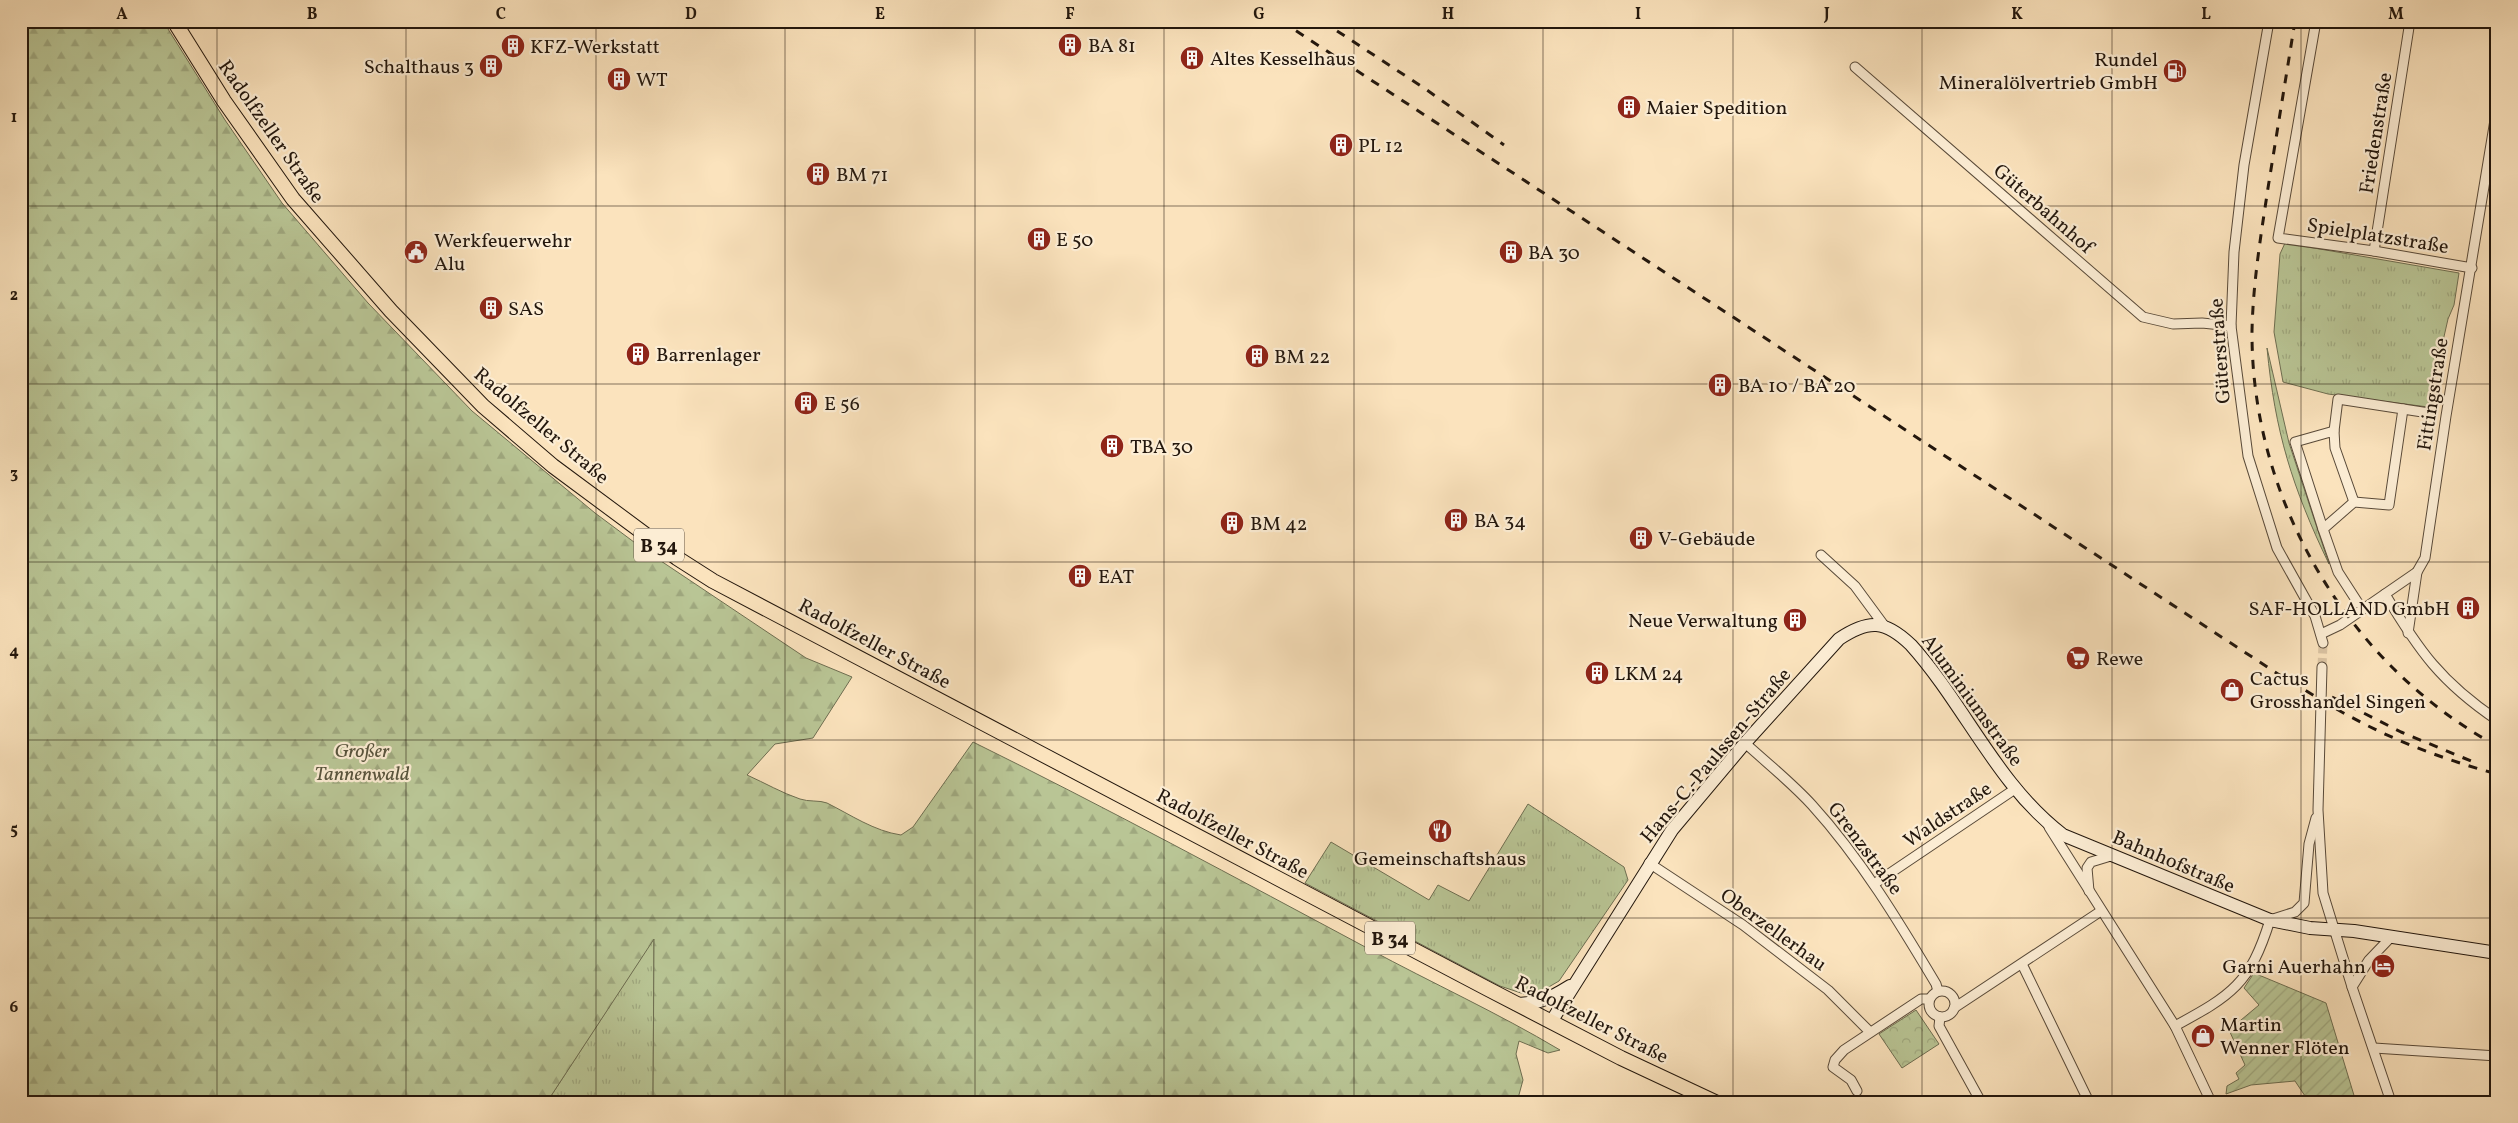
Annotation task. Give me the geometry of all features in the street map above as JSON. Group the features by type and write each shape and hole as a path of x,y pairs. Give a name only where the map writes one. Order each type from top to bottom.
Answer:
{"main road":[{"name":"Radolfzeller Straße","path":"174,21 224,102 293,199 391,311 483,406 554,466 640,531 713,580 1516,1004 1715,1102"}],"street":[{"name":"Güterstraße","path":"2269,21 2244,165 2234,252 2231,326 2248,456 2265,516 2277,548 2315,616 2322,639 2384,594"},
{"name":"Spielplatzstraße","path":"2316,21 2278,238 2374,251 2472,268"},
{"name":"Friedenstraße","path":"2374,251 2410,21"},
{"name":"Güterbahnhof","path":"1855,67 2143,317 2173,324 2202,323 2231,326"},
{"name":"Fittingstraße","path":"2408,632 2417,572 2425,558 2446,416 2497,108"},
{"path":"2354,502 2335,448 2334,431 2338,399 2429,413"},
{"path":"2323,529 2354,502 2389,505 2403,409"},
{"path":"2334,431 2295,442 2338,572 2358,603"},
{"path":"1821,555 1855,586 1883,624"},
{"path":"2417,572 2384,594 2408,632 2438,673 2473,704 2497,720"},
{"name":"Hans-C.-Paulssen-Straße","path":"1551,1022 1650,863 1690,807 1839,639 1859,627 1883,624"},
{"name":"Aluminiumstraße","path":"1883,624 1900,634 1922,657 2015,789 2045,821 2063,835 2075,868 2089,894"},
{"path":"2322,667 2318,810 2323,893 2352,987 2392,1102"},
{"name":"Grenzstraße","path":"1745,743 1812,804 1874,884 1936,984 1938,991"},
{"name":"Waldstraße","path":"1874,884 2015,789"},
{"path":"2175,1026 2221,1000 2242,981 2257,959 2270,920 2295,912 2304,903 2309,844 2318,810"},
{"name":"Aluminiumstraße","path":"2045,821 2089,894 2175,1026 2211,1102"},
{"name":"Bahnhofstraße","path":"2063,835 2270,920 2310,928 2333,928"},
{"path":"2089,894 2087,868 2091,862 2114,855"},
{"name":"Oberzellerhau","path":"1650,863 1743,925 1828,990 1870,1032"},
{"path":"1929,999 1929,1007 1933,1014 1940,1017 1946,1016 1954,1008 2101,911"},
{"path":"2333,928 2497,953"},
{"path":"2352,987 2369,960 2392,936"},
{"path":"2022,964 2088,1099"},
{"path":"1516,1004 1536,1003 1549,999 1574,983"},
{"path":"1857,1091 1851,1080 1834,1067 1835,1060 1844,1050 1921,999 1929,999 1938,991 1951,995 1954,1001 1954,1008"},
{"path":"1940,1017 1939,1026 1981,1102"},
{"path":"2374,1048 2497,1056"}],"green space":[{"name":"Großer Tannenwald","path":"21,21 163,21 225,120 282,203 368,303 472,411 595,513 646,551 806,658 852,677 813,738 775,744 747,775 793,797 827,803 881,830 901,835 913,827 973,742 1073,792 1393,962 1513,1023 1560,1050 1548,1053 1519,1041 1516,1054 1523,1080 1517,1102 653,1102 654,939 547,1102 21,1102"},
{"path":"2285,243 2459,273 2454,305 2448,319 2428,407 2328,394 2283,382 2274,332 2280,254"},
{"path":"2267,348 2289,443 2329,564 2305,510 2287,459 2275,406"},
{"path":"1528,804 1624,867 1628,880 1559,981 1540,992 1524,994 1500,986 1305,883 1331,842 1429,900 1438,885 1469,901"},
{"path":"654,938 653,1102 547,1102"},
{"path":"2254,973 2326,1003 2356,1102 2309,1102 2295,1081 2251,1085 2226,1094 2227,1086 2239,1079 2236,1073 2245,1065 2229,1030 2259,1005 2244,988"},
{"path":"1916,1010 1939,1044 1902,1068 1879,1034"}],"tunnel":[{"path":"2322,667 2323,643"}],"railway":[{"path":"1281,21 2278,674 2368,726 2459,763 2497,774"},
{"path":"1322,21 1427,90 1504,145"},
{"path":"2295,21 2263,223 2253,313 2252,331 2256,394 2269,456 2290,515 2318,572 2354,624 2396,671 2444,712 2497,746"},
{"path":"2332,697 2401,732 2471,761"}],"place":[{"name":"BA 81","path":"1070,45"},
{"name":"KFZ-Werkstatt","path":"513,46"},
{"name":"Altes Kesselhaus","path":"1192,58"},
{"name":"Schalthaus 3","path":"491,66"},
{"name":"Rundel Mineralölvertrieb GmbH","path":"2175,71"},
{"name":"WT","path":"619,79"},
{"name":"Maier Spedition","path":"1629,107"},
{"name":"PL 12","path":"1341,145"},
{"name":"BM 71","path":"818,174"},
{"name":"E 50","path":"1039,239"},
{"name":"Werkfeuerwehr Alu","path":"416,252"},
{"name":"BA 30","path":"1511,252"},
{"name":"SAS","path":"491,308"},
{"name":"Barrenlager","path":"638,354"},
{"name":"BM 22","path":"1257,356"},
{"name":"BA 10 / BA 20","path":"1720,385"},
{"name":"E 56","path":"806,403"},
{"name":"TBA 30","path":"1112,446"},
{"name":"BA 34","path":"1456,520"},
{"name":"BM 42","path":"1232,523"},
{"name":"V-Gebäude","path":"1641,538"},
{"name":"EAT","path":"1080,576"},
{"name":"SAF-HOLLAND GmbH","path":"2468,608"},
{"name":"Neue Verwaltung","path":"1795,620"},
{"name":"Rewe","path":"2078,658"},
{"name":"LKM 24","path":"1597,673"},
{"name":"Cactus Grosshandel Singen","path":"2232,690"},
{"name":"Gemeinschaftshaus","path":"1440,831"},
{"name":"Garni Auerhahn","path":"2383,966"},
{"name":"Martin Wenner Flöten","path":"2203,1036"}]}
